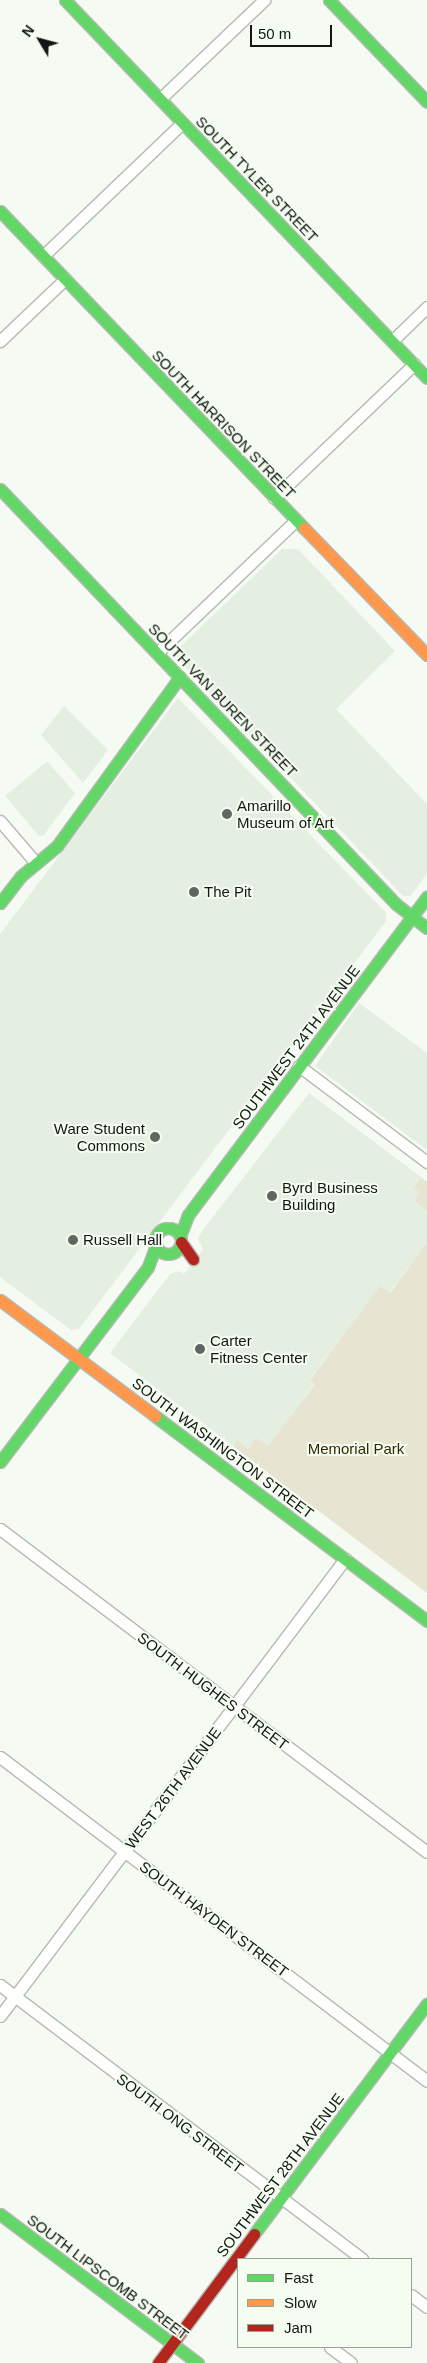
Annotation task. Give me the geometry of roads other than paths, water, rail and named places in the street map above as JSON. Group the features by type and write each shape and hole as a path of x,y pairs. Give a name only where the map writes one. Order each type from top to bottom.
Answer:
{"main road":[{"name":"SOUTH TYLER STREET","path":"65,0 427,378"},
{"path":"329,0 427,102"},
{"name":"SOUTH HARRISON STREET","path":"0,211 295,521 427,655"},
{"name":"SOUTH VAN BUREN STREET","path":"0,489 412,917 427,928"},
{"path":"0,903 36,863 57,846 180,677"},
{"name":"SOUTHWEST 24TH AVENUE","path":"0,1462 148,1267 158,1233 170,1228 188,1215 427,897"},
{"name":"SOUTHWEST 24TH AVENUE","path":"148,1267 171,1253 181,1239 188,1215"},
{"path":"156,1245 171,1253 193,1259 181,1239 170,1228"},
{"name":"SOUTH WASHINGTON STREET","path":"0,1300 427,1622"},
{"name":"SOUTHWEST 28TH AVENUE","path":"158,2363 427,2004"},
{"name":"SOUTH LIPSCOMB STREET","path":"0,2214 198,2363"}],"street":[{"path":"160,99 264,0"},
{"path":"43,256 182,123"},
{"path":"0,341 65,279"},
{"path":"392,341 427,307"},
{"path":"274,498 414,364"},
{"path":"157,654 295,521"},
{"path":"0,821 36,863"},
{"path":"299,1066 427,1162"},
{"name":"SOUTH HUGHES STREET","path":"0,1529 427,1852"},
{"name":"WEST 26TH AVENUE","path":"0,2016 345,1559"},
{"name":"SOUTH HAYDEN STREET","path":"0,1757 427,2081"},
{"name":"SOUTH ONG STREET","path":"0,1986 280,2200 361,2258"},
{"path":"228,2270 237,2277"},
{"path":"412,2296 427,2307"},
{"path":"331,2348 351,2363"}],"place":[{"name":"Amarillo Museum of Art","path":"227,814"},
{"name":"The Pit","path":"194,892"},
{"name":"Ware Student Commons","path":"155,1137"},
{"name":"Byrd Business Building","path":"272,1196"},
{"name":"Russell Hall","path":"73,1240"},
{"name":"Carter Fitness Center","path":"200,1349"}],"park label":[{"name":"Memorial Park","path":"356,1449"}]}
